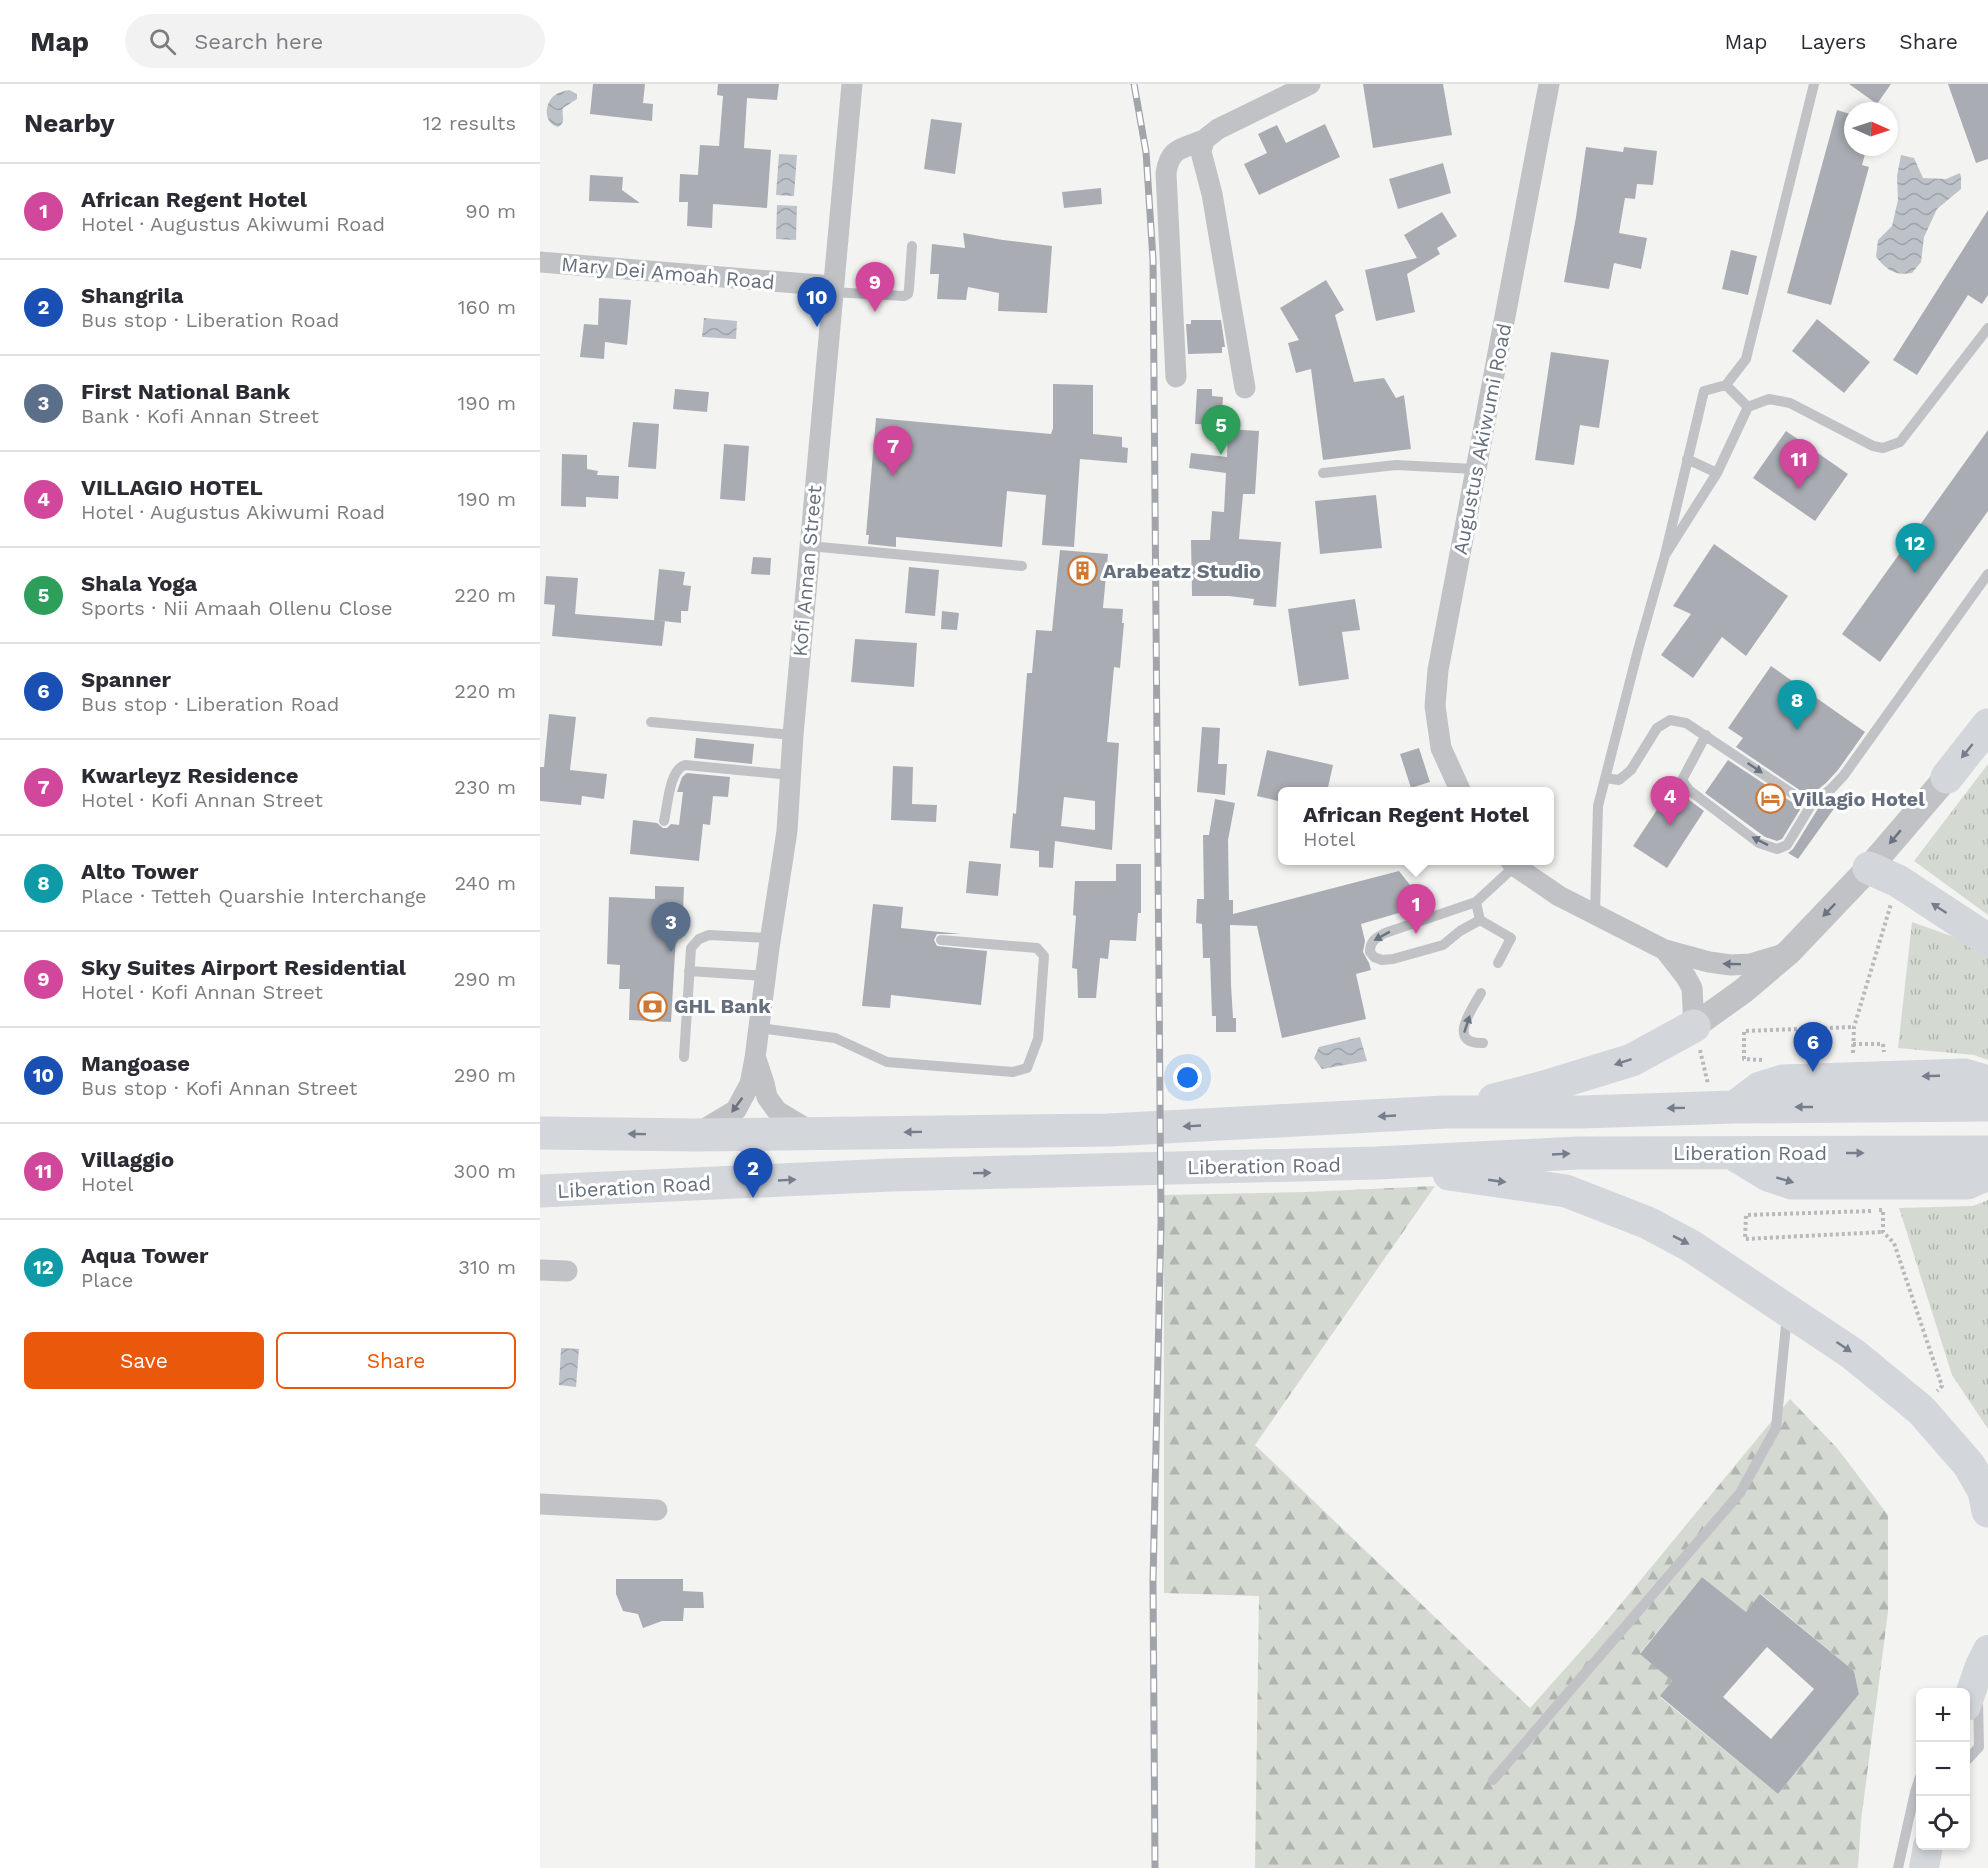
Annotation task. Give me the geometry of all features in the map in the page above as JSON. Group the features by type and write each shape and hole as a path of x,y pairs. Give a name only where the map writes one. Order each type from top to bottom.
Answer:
{"highway":[{"path":"1947,777 1988,725"},
{"path":"1884,874 1988,940"},
{"path":"1445,1112 1544,1087 1632,1060 1694,1026"},
{"path":"1723,1098 1783,1080 1965,1075 1988,1082"},
{"name":"Liberation Road","path":"540,1133 696,1135 1109,1130 1445,1112 1582,1112 1723,1098 1988,1105"},
{"name":"Liberation Road","path":"540,1191 891,1175 1377,1163 1578,1153 1988,1152"},
{"path":"1733,1154 1768,1174 1792,1182 1968,1183 1988,1174"},
{"path":"1377,1163 1566,1191 1648,1223 1691,1246 1853,1354 1921,1410 1969,1465 1987,1494"}],"main road":[{"path":"1970,1693 1984,1658"},
{"path":"1924,1868 1927,1850"}],"street":[{"name":"Kofi Annan Street","path":"696,1135 736,1110 750,1084 755,1058 770,938 788,831 793,735 809,546 852,84"},
{"path":"1176,377 1166,173 1168,162 1173,153 1204,140 1218,129 1310,84"},
{"name":"Augustus Akiwumi Road","path":"1459,787 1441,748 1435,706 1438,670 1549,84"},
{"path":"1204,140 1201,152 1212,194 1245,388"},
{"name":"Mary Dei Amoah Road","path":"540,262 832,289"},
{"path":"1694,1026 1743,991 1884,874 1947,777"},
{"path":"1515,865 1559,896 1665,950 1709,962 1731,965 1750,964 1789,952"},
{"path":"1665,950 1692,988 1694,1026"},
{"name":"Kofi Annan Street","path":"755,1058 767,1097 777,1111 815,1133"},
{"path":"540,1270 567,1271"},
{"path":"540,1504 657,1510"}],"lane":[{"path":"1596,913 1598,806 1665,555 1704,391 1726,385 1746,359 1814,84"},
{"path":"832,289 904,296 908,294 912,246"},
{"path":"1665,555 1717,473 1748,407 1769,399 1790,403 1873,446 1883,448 1900,442 1988,328"},
{"path":"1726,385 1748,407"},
{"path":"1687,459 1717,473"},
{"path":"1323,473 1396,465 1475,470"},
{"path":"809,546 1022,566"},
{"path":"1706,735 1682,780 1689,790 1759,843 1777,849 1787,845 1813,802 1831,789 1844,775 1988,574"},
{"path":"1605,778 1619,780 1631,770 1657,728 1670,720 1686,723 1804,802 1813,802"},
{"path":"651,722 793,735"},
{"path":"664,820 674,774 678,767 685,765 791,775"},
{"path":"1480,920 1460,931 1443,945 1393,959 1382,960 1374,957 1370,952 1370,945 1385,933 1476,902 1510,865"},
{"path":"1476,902 1480,920 1511,938 1498,963"},
{"path":"684,1057 691,948 699,939 709,935 770,938"},
{"path":"759,1028 835,1038 887,1062 1013,1072 1026,1068 1038,1039 1044,956 1037,948 941,940"},
{"path":"689,971 766,976"},
{"path":"1481,993 1464,1025 1463,1033 1467,1039 1476,1043 1483,1042"},
{"path":"1493,1780 1740,1493 1776,1428 1787,1310"},
{"path":"1970,1756 1979,1748 1977,1707 1984,1658"},
{"path":"1898,1868 1916,1788"}],"path":[{"path":"1853,1054 1854,1027 1884,874"},
{"path":"1694,1026 1709,1088 1723,1098"},
{"path":"1766,1060 1744,1059 1744,1031 1854,1027"},
{"path":"1883,1232 1745,1239 1746,1215 1883,1210 1883,1232 1894,1243 1942,1386 1921,1410"}],"green space":[{"path":"1988,764 1988,915 1914,861"},
{"path":"1912,922 1971,943 1988,954 1988,1060 1974,1055 1898,1048"},
{"path":"1435,1186 1255,1445 1530,1708 1596,1634 1790,1399 1837,1448 1888,1515 1888,1612 1861,1821 1858,1868 1255,1868 1259,1596 1164,1593 1164,1195","holes":["1702,1577 1746,1612 1761,1594 1854,1671 1859,1694 1778,1794 1660,1697 1672,1681 1640,1653"]},
{"path":"1988,1200 1988,1429 1952,1375 1899,1208 1973,1206"}],"water":[{"path":"569,90 577,94 577,99 563,108 563,121 558,127 550,121 547,108 555,95"},
{"path":"779,154 797,155 794,196 776,195"},
{"path":"1901,155 1914,158 1923,178 1946,179 1960,173 1961,177 1961,189 1937,209 1924,237 1921,262 1912,273 1906,274 1892,271 1876,257 1878,240 1892,226 1898,200 1897,176"},
{"path":"777,205 797,206 796,240 776,239"},
{"path":"704,318 737,321 736,339 702,337"},
{"path":"1360,1037 1367,1061 1322,1069 1314,1058 1319,1047"},
{"path":"561,1348 579,1349 576,1387 559,1385"}],"building":[{"path":"593,84 645,84 643,103 653,104 652,121 590,114"},
{"path":"718,84 779,84 777,100 747,98 744,148 771,150 767,208 713,204 712,228 687,226 688,202 679,202 680,174 698,175 700,145 719,146 723,96 717,95"},
{"path":"1363,84 1443,84 1452,135 1373,148"},
{"path":"1849,84 1891,84 1878,102 1874,102"},
{"path":"1948,84 1988,84 1988,159 1976,163"},
{"path":"1837,110 1844,112 1844,156 1864,156 1862,165 1869,167 1831,305 1787,293"},
{"path":"931,119 962,123 955,174 924,169"},
{"path":"1325,124 1340,157 1259,195 1244,164 1267,153 1258,134 1277,125 1286,143"},
{"path":"1586,147 1623,152 1624,147 1657,151 1653,185 1637,184 1635,199 1625,198 1619,233 1647,238 1641,269 1614,263 1609,289 1564,282"},
{"path":"1443,163 1451,193 1398,209 1389,179"},
{"path":"590,175 623,177 622,190 640,203 589,201"},
{"path":"1101,188 1102,204 1064,208 1062,192"},
{"path":"1988,210 1988,295 1982,304 1968,295 1917,375 1893,360"},
{"path":"1442,212 1457,236 1437,248 1440,254 1407,274 1415,312 1376,321 1365,270 1417,258 1404,235"},
{"path":"963,233 1052,246 1047,313 998,311 999,293 968,287 966,300 937,299 939,274 930,274 932,244 965,248"},
{"path":"1731,250 1757,256 1748,295 1722,289"},
{"path":"1326,280 1344,310 1335,315 1354,382 1384,378 1396,398 1404,395 1411,449 1323,460 1311,369 1296,373 1288,343 1299,340 1280,308"},
{"path":"599,298 631,300 627,345 605,342 604,359 580,357 584,324 598,325"},
{"path":"1817,319 1870,362 1844,393 1792,351"},
{"path":"1191,320 1221,320 1225,347 1222,347 1222,353 1188,354 1186,324 1191,324"},
{"path":"1551,352 1609,360 1599,428 1580,425 1574,465 1535,460"},
{"path":"1053,384 1093,385 1093,434 1122,437 1122,447 1128,448 1127,463 1080,459 1074,547 1042,545 1046,495 1007,491 1002,547 896,537 896,547 868,544 869,535 866,535 876,418 1051,434"},
{"path":"675,389 709,392 707,412 673,409"},
{"path":"1197,389 1212,389 1212,396 1223,397 1221,425 1195,424"},
{"path":"633,422 659,424 656,469 628,467"},
{"path":"1228,429 1259,431 1255,494 1243,494 1239,539 1281,542 1276,607 1253,605 1254,599 1192,596 1191,540 1210,540 1212,511 1224,512 1226,473 1189,468 1191,453 1227,457"},
{"path":"1988,430 1988,511 1880,662 1842,634"},
{"path":"1786,431 1848,474 1815,521 1753,478"},
{"path":"724,444 749,446 745,501 720,499"},
{"path":"562,454 587,455 587,469 598,471 597,475 619,476 618,499 586,497 586,507 561,506"},
{"path":"1376,495 1382,548 1320,554 1315,501"},
{"path":"1714,544 1788,596 1746,656 1722,637 1693,678 1661,655 1691,614 1673,606"},
{"path":"1060,550 1108,554 1103,608 1123,609 1122,623 1124,623 1120,668 1114,667 1107,742 1119,743 1112,850 1055,841 1053,868 1039,867 1039,851 1010,848 1013,813 1016,814 1027,673 1032,673 1036,630 1052,631","holes":["1064,797 1095,801 1095,830 1061,826"]},
{"path":"753,557 771,558 770,575 751,574"},
{"path":"909,567 939,570 935,616 905,613"},
{"path":"659,569 685,572 683,585 691,586 688,611 681,611 681,623 654,620"},
{"path":"546,576 578,578 575,614 665,621 662,646 552,636 555,605 544,604"},
{"path":"1355,599 1360,630 1342,632 1349,679 1299,686 1288,609"},
{"path":"942,611 959,613 957,630 941,629"},
{"path":"855,639 917,643 914,687 851,682"},
{"path":"1771,666 1865,732 1838,770 1811,795 1807,795 1736,747 1743,738 1728,728"},
{"path":"549,714 576,717 570,770 607,774 604,799 582,796 581,805 540,801 540,767 544,767"},
{"path":"1202,727 1220,728 1218,764 1227,764 1225,795 1197,792"},
{"path":"696,738 754,744 752,764 694,758"},
{"path":"1419,748 1430,782 1411,787 1400,754"},
{"path":"1267,750 1333,765 1328,787 1278,787 1278,801 1257,796"},
{"path":"1728,760 1801,808 1782,839 1777,841 1765,837 1705,793"},
{"path":"893,766 913,767 912,804 937,805 936,822 891,820"},
{"path":"687,773 730,777 728,797 713,796 710,825 703,824 699,861 630,854 633,820 657,823 663,828 671,824 679,825 683,792 677,792 682,777"},
{"path":"1674,784 1684,796 1704,811 1667,868 1633,846"},
{"path":"1831,798 1838,803 1798,859 1788,853 1793,849 1819,807"},
{"path":"1215,799 1235,803 1228,840 1229,900 1233,900 1233,914 1399,871 1426,905 1361,924 1365,941 1363,952 1371,970 1356,974 1366,1019 1282,1038 1257,926 1230,925 1231,985 1236,1032 1216,1032 1216,1016 1212,1016 1210,958 1203,958 1202,924 1196,923 1197,899 1204,899 1203,835 1209,835"},
{"path":"969,861 1001,864 998,896 966,893"},
{"path":"1116,864 1141,864 1141,913 1138,913 1136,941 1110,940 1108,959 1100,958 1096,998 1078,998 1077,969 1072,968 1076,916 1073,915 1075,881 1116,881"},
{"path":"655,886 684,887 682,936 676,936 671,1022 629,1020 630,989 619,989 620,965 607,964 609,897 655,899"},
{"path":"873,904 903,907 901,928 961,934 937,934 934,940 937,946 987,951 981,1005 891,995 890,1008 862,1006"},
{"path":"1702,1577 1746,1612 1760,1594 1854,1671 1859,1694 1778,1794 1660,1696 1672,1681 1640,1654","holes":["1767,1647 1814,1689 1771,1739 1723,1697"]},
{"path":"616,1579 683,1579 683,1591 703,1592 704,1608 684,1608 683,1621 662,1621 643,1628 638,1614 623,1611 616,1594"}],"railway":[{"path":"1134,84 1146,152 1153,259 1161,1222 1153,1581 1155,1868"}],"place":[{"name":"Sky Suites Airport Residential","path":"875,312"},
{"name":"Mangoase","path":"817,327"},
{"name":"Shala Yoga","path":"1221,455"},
{"name":"Kwarleyz Residence","path":"893,476"},
{"name":"Villaggio","path":"1799,489"},
{"name":"Arabeatz Studio","path":"1082,571"},
{"name":"Aqua Tower","path":"1915,573"},
{"name":"Alto Tower","path":"1797,730"},
{"name":"Villagio Hotel","path":"1771,799"},
{"name":"VILLAGIO HOTEL","path":"1670,826"},
{"name":"African Regent Hotel","path":"1416,934"},
{"name":"First National Bank","path":"671,952"},
{"name":"GHL Bank","path":"653,1006"},
{"name":"Spanner","path":"1813,1072"},
{"name":"Shangrila","path":"753,1198"}]}
